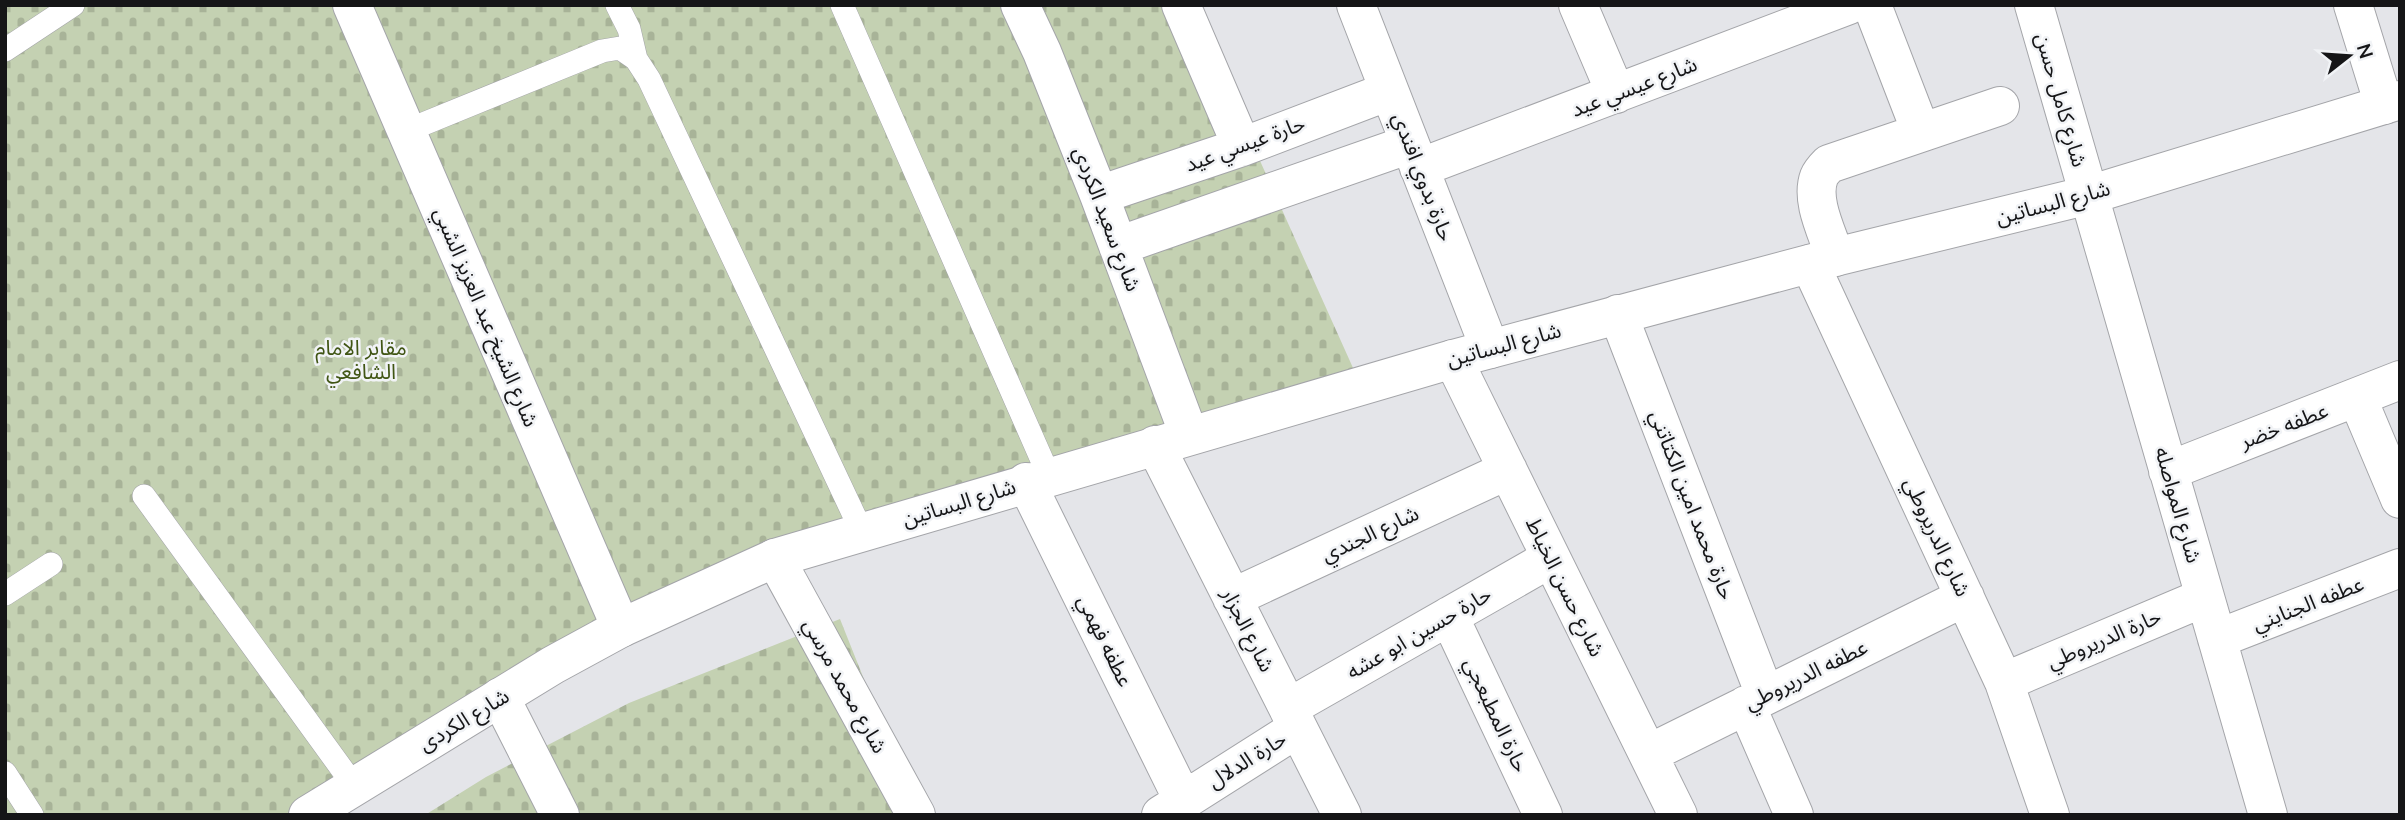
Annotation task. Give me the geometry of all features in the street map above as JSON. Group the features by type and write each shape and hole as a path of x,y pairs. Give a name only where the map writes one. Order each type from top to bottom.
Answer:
{"street":[{"name":"شارع الشيخ عبد العزيز الشبي","path":"352,5 621,628"},
{"name":"شارع سعيد الكردي","path":"1020,5 1042,52 1118,246 1172,440"},
{"path":"1181,5 1242,146"},
{"name":"حارة بدوي افندي","path":"1356,5 1490,349"},
{"path":"1578,5 1616,94"},
{"name":"شارع عيسي عيد","path":"1118,246 1616,94 1849,5"},
{"path":"1872,5 1922,132"},
{"name":"شارع كامل حسن","path":"2034,5 2089,195"},
{"path":"2353,5 2392,103"},
{"name":"حارة عيسي عيد","path":"1099,195 1242,146 1389,91"},
{"name":"شارع البساتين","path":"621,628 775,558 1038,479 1618,314 2089,195 2392,103"},
{"name":"شارع الدريروطي","path":"2000,106 1829,164 1819,174 1818,204 1823,261 1965,597 2004,682 2050,815"},
{"name":"شارع المواصله","path":"2089,195 2268,815"},
{"name":"حارة محمد امين الكتاتني","path":"1618,314 1756,700 1794,815"},
{"name":"شارع حسن الخياط","path":"1453,359 1678,815"},
{"name":"عطفه خضر","path":"2168,471 2400,380"},
{"path":"2357,397 2400,499"},
{"name":"شارع الجزار","path":"1172,440 1232,598 1342,815"},
{"name":"شارع الجندي","path":"1232,598 1508,470"},
{"name":"عطفه فهمي","path":"1038,479 1172,808"},
{"name":"شارع محمد مرسي","path":"775,558 916,815"},
{"name":"حارة حسين ابو عشه","path":"1293,718 1449,616 1551,558"},
{"name":"عطفه الجنايني","path":"2217,639 2400,568"},
{"name":"عطفه الدريروطي","path":"1648,754 1965,597"},
{"name":"حارة الدريروطي","path":"2004,682 2205,597"},
{"name":"حارة المطبعجي","path":"1449,616 1543,815"},
{"name":"شارع الكردى","path":"313,814 500,697 621,628"},
{"path":"500,697 560,815"},
{"name":"حارة الدلال","path":"1172,808 1293,718"}],"lane":[{"path":"5,50 73,5"},
{"path":"617,5 629,29 636,59 649,79 862,532"},
{"path":"842,5 1038,479"},
{"path":"406,131 602,51 620,48 636,59"},
{"path":"144,496 355,787"},
{"path":"5,594 51,564"},
{"path":"5,773 32,815"}],"green space":[{"name":"مقابر الامام الشافعي","path":"5,5 1190,5 1358,379 753,559 293,815 5,815"},
{"path":"840,619 918,815 425,815 486,777 629,703"}]}
